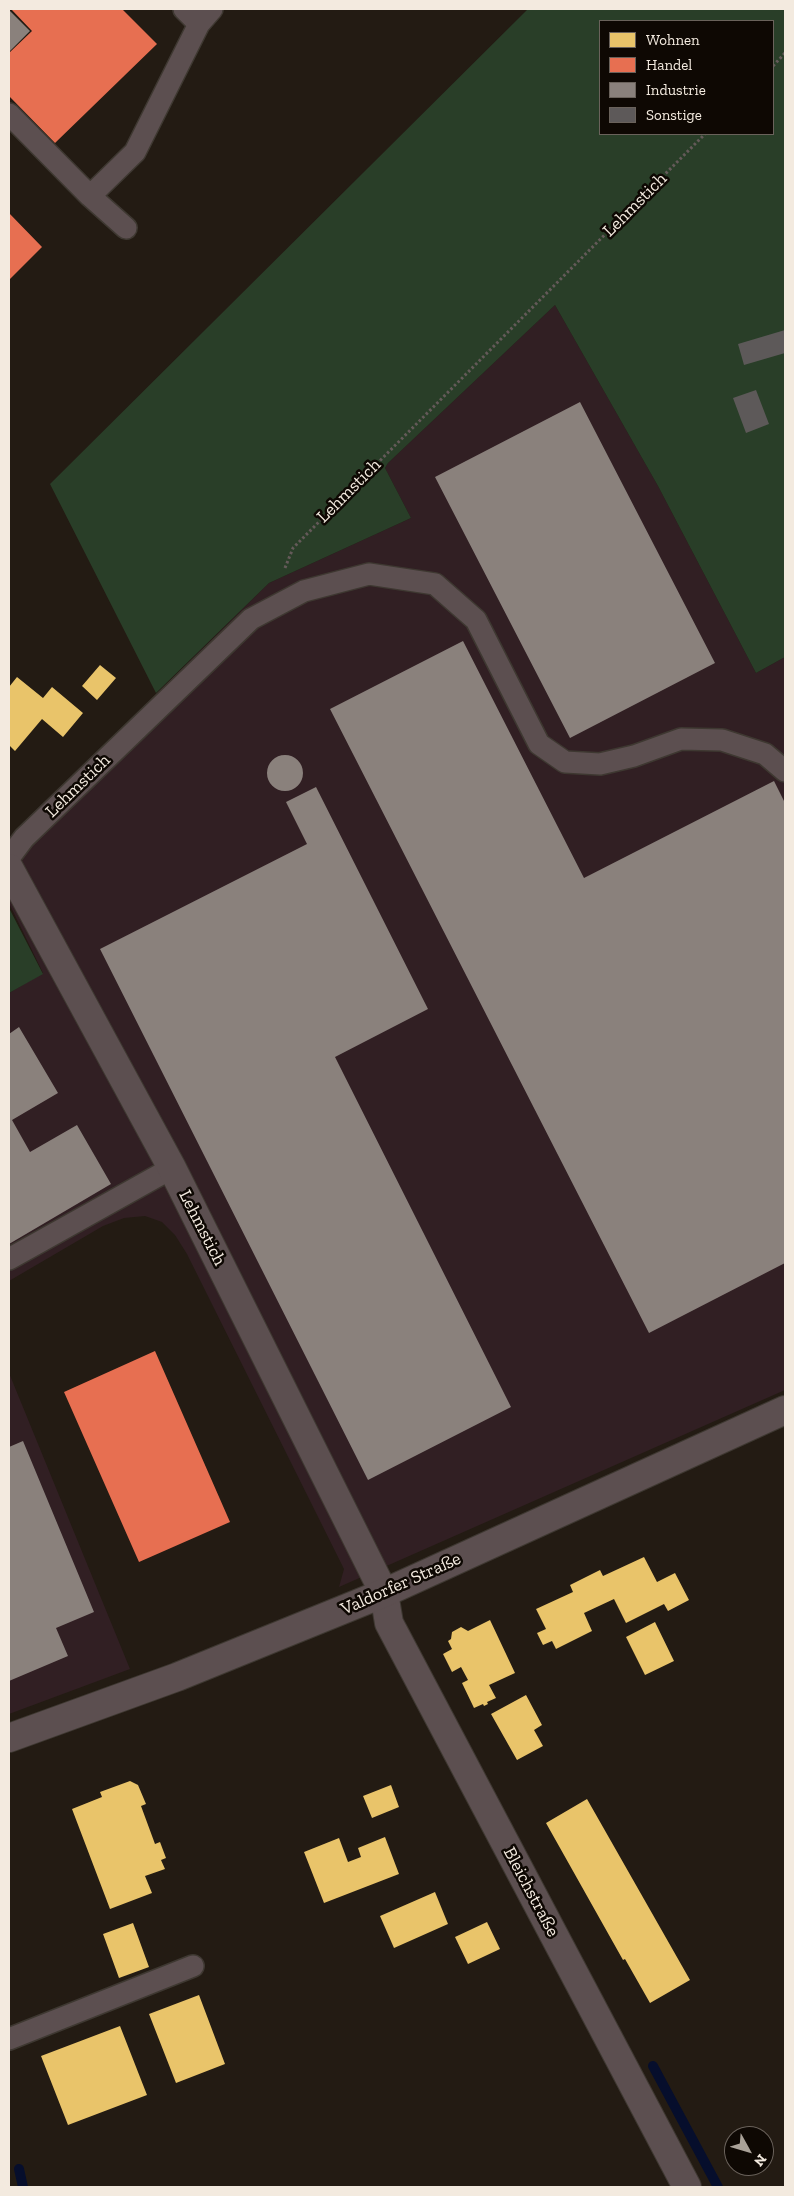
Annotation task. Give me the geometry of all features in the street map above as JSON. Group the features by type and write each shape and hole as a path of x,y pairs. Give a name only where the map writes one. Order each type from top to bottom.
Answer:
{"street":[{"name":"Lehmstich","path":"9,868 172,1168 384,1593"},
{"name":"Valdorfer Straße","path":"9,1738 177,1677 384,1593 785,1410"},
{"name":"Bleichstraße","path":"384,1593 389,1623 687,2187"}],"lane":[{"path":"90,196 135,152 205,16 184,9"},
{"path":"9,114 90,196 126,228"},
{"name":"Lehmstich","path":"9,858 24,838 251,619 304,591 369,574 435,584 476,620 538,744 565,762 600,764 634,756 680,739 722,740 765,754 785,771"},
{"path":"9,1259 172,1168"},
{"path":"9,2039 193,1966"}],"path":[{"path":"774,65 785,53"},
{"name":"Lehmstich","path":"284,572 293,548 704,135"}],"shaded area":[{"path":"555,305 658,486 756,673 785,657 785,1390 339,1587 344,1569 187,1254 175,1235 162,1222 145,1216 124,1218 103,1226 9,1281 9,993 43,973 9,903 9,839 269,583 411,518 385,468 388,463"},
{"path":"9,1373 130,1669 9,1714"}],"green space":[{"path":"528,9 785,9 785,657 756,673 658,486 555,305 388,463 385,468 411,518 269,583 156,693 50,484"},
{"path":"9,908 43,974 9,993"}],"building: Wohnen":[{"path":"100,665 116,678 97,700 82,686"},
{"path":"17,677 43,698 52,687 83,713 63,737 42,719 15,751 9,745 9,687"},
{"path":"644,1557 657,1582 675,1573 689,1600 668,1611 664,1604 626,1623 614,1599 584,1613 592,1631 556,1649 552,1641 543,1645 537,1633 546,1629 536,1609 573,1592 570,1585 600,1570 603,1576"},
{"path":"490,1620 515,1673 489,1685 496,1698 487,1702 488,1704 484,1706 483,1704 474,1708 462,1683 468,1680 461,1667 452,1672 443,1654 452,1649 448,1641 451,1639 452,1632 461,1627 468,1631"},
{"path":"655,1622 674,1661 645,1675 626,1637"},
{"path":"526,1695 542,1725 534,1730 543,1746 517,1760 491,1714"},
{"path":"130,1781 138,1785 146,1804 141,1806 155,1844 160,1842 166,1858 161,1860 165,1869 145,1876 152,1893 110,1909 72,1809 102,1797 100,1792"},
{"path":"391,1785 399,1807 372,1818 363,1796"},
{"path":"587,1799 690,1980 650,2003 625,1959 623,1960 546,1823"},
{"path":"385,1837 399,1874 324,1903 304,1852 339,1838 348,1862 361,1857 358,1848"},
{"path":"435,1892 448,1924 394,1948 380,1916"},
{"path":"487,1922 500,1949 468,1964 455,1937"},
{"path":"133,1923 149,1967 119,1978 103,1934"},
{"path":"199,1995 225,2064 176,2083 149,2014"},
{"path":"120,2026 147,2095 68,2125 41,2056"}],"building: Handel":[{"path":"11,9 122,9 157,44 55,143 9,96 9,53 32,31"},
{"path":"9,213 42,247 9,280"},
{"path":"155,1351 230,1522 139,1562 64,1392"}],"building: Industrie":[{"path":"9,12 30,31 9,52"},
{"path":"580,402 715,663 570,738 435,477"},
{"path":"463,641 584,878 774,781 785,803 785,1263 649,1333 330,709"},
{"path":"285,755 292,756 298,760 302,766 302,780 298,786 292,790 285,791 278,790 272,786 268,780 267,773 268,766 272,760 278,756"},
{"path":"316,787 428,1009 335,1057 511,1407 368,1480 100,949 307,844 286,802"},
{"path":"19,1027 58,1093 12,1120 30,1152 77,1125 111,1184 9,1244 9,1034"},
{"path":"23,1441 94,1612 56,1628 68,1656 9,1681 9,1447"}],"building: Sonstige":[{"path":"785,330 785,353 744,365 738,344"},
{"path":"756,390 769,424 746,433 733,398"}],"waterway":[{"path":"653,2066 718,2187"},
{"path":"19,2169 23,2187"}]}
